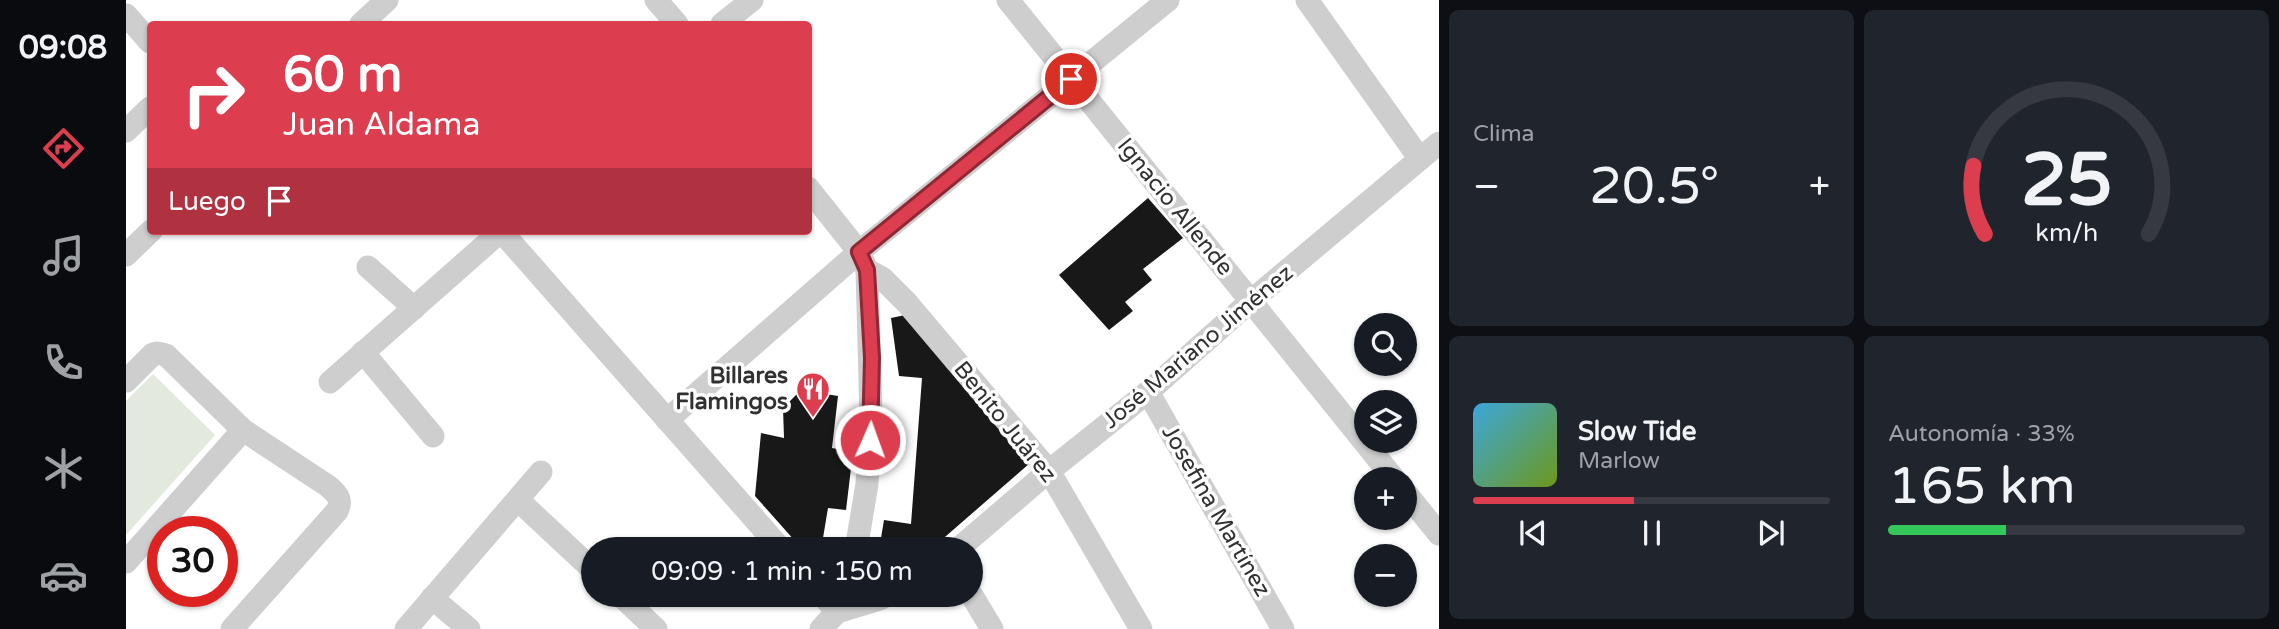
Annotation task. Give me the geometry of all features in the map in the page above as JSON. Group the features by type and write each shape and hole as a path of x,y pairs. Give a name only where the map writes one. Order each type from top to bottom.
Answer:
{"street":[{"path":"364,21 387,0"},
{"path":"656,0 674,21"},
{"path":"726,21 752,0"},
{"name":"Ignacio Allende","path":"1008,0 1385,467"},
{"path":"667,420 863,261 1071,79 1168,0"},
{"path":"1307,0 1420,159"},
{"path":"126,15 147,39"},
{"path":"126,131 147,111"},
{"name":"José Mariano Jiménez","path":"972,537 1148,392 1251,301 1439,143"},
{"name":"Benito Juárez","path":"812,193 863,261 907,303 1049,471 1141,629"},
{"path":"126,255 147,235"},
{"path":"330,382 496,235"},
{"path":"505,235 770,537"},
{"path":"858,537 867,484 871,418 863,261"},
{"path":"369,267 414,308"},
{"path":"363,352 433,436"},
{"path":"126,381 153,354 161,353 243,430 328,486 340,497 341,504 232,629"},
{"name":"Josefina Martínez","path":"1148,392 1283,629"},
{"path":"126,562 243,430"},
{"path":"406,629 541,472"},
{"path":"518,500 581,559"},
{"path":"1417,507 1439,534"},
{"path":"432,598 469,629"},
{"path":"633,607 656,629"},
{"path":"979,607 992,629"},
{"path":"821,629 836,608"}],"shaded area":[{"path":"153,374 215,435 126,535 126,401"}],"building":[{"path":"1148,198 1183,238 1143,269 1152,280 1125,302 1133,311 1109,330 1059,275"},
{"path":"905,315 1030,463 945,537 881,537 884,520 911,524 922,378 899,376 891,318"},
{"path":"812,379 826,394 838,396 832,448 853,452 846,510 828,508 823,537 791,537 755,496 761,433 784,438 783,408"}],"place":[{"name":"Billares Flamingos","path":"813,419"}],"route":[{"path":"870,440 872,358 867,270 859,252 1071,79"}]}
